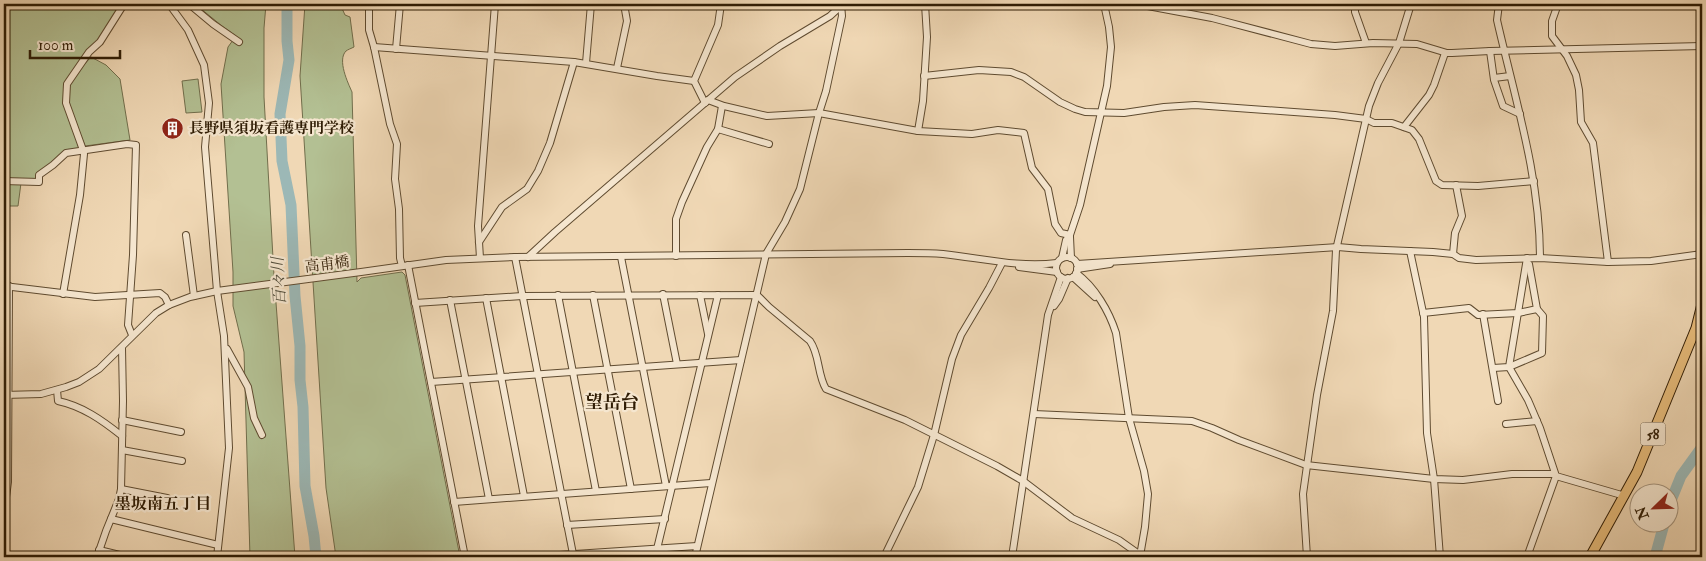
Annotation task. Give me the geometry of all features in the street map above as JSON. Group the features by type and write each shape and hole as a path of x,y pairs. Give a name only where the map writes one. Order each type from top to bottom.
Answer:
{"main road":[{"name":"58","path":"1590,557 1637,472 1681,368 1696,328 1702,304"}],"street":[{"path":"63,294 80,195 84,150 66,102 66,84 89,52 100,42 124,4"},
{"path":"169,4 188,30 204,65 209,103 205,147 217,291 225,345 229,448 217,557"},
{"path":"189,4 239,42"},
{"path":"369,4 369,30 390,124 397,144 395,179 399,209 400,258 405,266 415,302 465,557"},
{"path":"396,49 400,4"},
{"path":"480,258 478,226 495,4"},
{"path":"586,63 591,4"},
{"path":"617,68 627,21 624,4"},
{"path":"694,81 718,25 721,4"},
{"path":"528,257 706,101 752,64 830,16 842,4"},
{"path":"695,557 766,254 785,222 800,189 826,92 842,16 842,4"},
{"path":"918,131 923,101 927,37 925,4"},
{"path":"1012,557 1048,315 1060,299 1070,273 1070,235 1083,196 1107,86 1111,47 1104,4"},
{"path":"1137,4 1212,18 1311,44 1335,46 1366,43 1418,44 1446,53 1702,46"},
{"path":"1355,4 1355,12 1366,43"},
{"path":"1307,557 1303,494 1317,395 1333,311 1336,250 1366,119 1378,83 1399,43 1411,4"},
{"path":"1499,4 1497,20 1534,181 1540,225 1540,258"},
{"path":"1558,4 1552,21 1552,36 1567,56 1576,75 1581,122 1593,142 1608,262"},
{"path":"374,47 586,63 694,81"},
{"path":"1490,51 1494,78 1502,106 1520,114"},
{"path":"1404,127 1432,90 1446,53"},
{"path":"479,242 502,208 527,189 538,171 550,143 574,62"},
{"path":"924,76 980,70 1012,72 1024,77 1060,102 1085,112 1124,113 1195,105 1241,107 1366,119 1374,123 1392,123 1412,130 1419,139 1436,181 1442,185 1478,186 1534,181"},
{"path":"1494,78 1510,76"},
{"path":"694,81 706,101 767,116 819,113 918,131 972,134 998,130 1024,133 1032,168 1048,189 1055,224 1061,233 1070,235"},
{"path":"676,256 676,219 707,147 718,129 722,106"},
{"path":"718,129 769,144"},
{"path":"4,181 39,182 40,175 66,153 136,144 128,325 132,335"},
{"path":"1453,254 1455,233 1462,216 1456,185"},
{"path":"186,235 194,296"},
{"path":"1002,263 1057,263 1062,258 1066,240 1070,235"},
{"path":"1002,263 1024,268 1070,273 1120,261 1338,246 1453,254 1459,258 1476,260 1540,258 1608,262 1651,261 1702,254"},
{"path":"1410,251 1423,313 1427,433 1434,479 1440,557"},
{"name":"高甫橋","path":"6,395 41,394 79,382 100,369 156,313 169,305 194,296 236,288 446,260 515,257 942,254 1002,263"},
{"path":"515,257 573,554"},
{"path":"621,257 642,366 669,486"},
{"path":"1062,258 1071,258"},
{"path":"1493,368 1509,368 1542,353 1543,316 1537,309 1527,258"},
{"path":"1527,258 1509,368 1528,400 1555,475 1527,557"},
{"path":"884,557 918,487 934,435 952,359 961,335 1002,263"},
{"path":"1057,263 1091,286 1112,321 1116,333 1129,418 1144,471 1148,494 1141,556"},
{"path":"4,512 8,482 6,448 6,286 95,297 160,293 165,297 169,305"},
{"path":"664,294 678,364"},
{"path":"415,302 558,295 757,295 810,341 815,348 822,383 826,388 905,420 1023,481 1072,518 1119,540 1141,556"},
{"path":"558,295 596,491"},
{"path":"593,295 631,489"},
{"path":"700,295 708,338"},
{"path":"658,549 665,519 669,486 718,295"},
{"path":"486,298 524,496"},
{"path":"450,300 489,499"},
{"path":"1423,313 1469,308 1478,314 1518,313 1537,309"},
{"path":"1483,314 1498,401"},
{"path":"225,345 248,387 254,418 262,435"},
{"path":"97,557 121,489 122,348"},
{"path":"431,382 741,360"},
{"path":"57,390 58,401 85,410 122,436"},
{"path":"1034,414 1192,421 1268,452 1306,465 1434,479 1463,480 1512,474 1555,475 1625,496"},
{"path":"122,420 181,432"},
{"path":"1506,424 1537,422"},
{"path":"122,450 182,461"},
{"path":"454,502 711,483"},
{"path":"121,489 166,498"},
{"path":"111,519 218,545"},
{"path":"567,525 665,519"},
{"path":"528,557 573,554 592,555 697,546"},
{"path":"99,550 128,557"}],"green space":[{"path":"4,4 120,4 101,36 64,89 79,149 64,151 38,180 4,179"},
{"path":"195,4 266,4 264,97 274,276 295,557 250,557 244,352 233,306 233,272 221,84 228,47 236,36"},
{"path":"305,4 340,4 345,15 350,17 354,47 346,51 343,66 352,92 357,282 361,278 402,272 405,275 460,557 336,557 326,488 300,76"},
{"path":"91,57 106,65 120,79 130,140 85,146 70,107 68,91 73,78"},
{"path":"198,79 202,112 186,113 182,81"},
{"path":"4,183 21,183 18,206 5,206 4,215"}],"waterway":[{"name":"百々川","path":"287,4 289,60 280,114 282,161 291,205 295,296 300,346 305,486 316,557"},
{"path":"1678,484 1681,476 1702,447"},
{"path":"1655,557 1661,534"}],"place":[{"name":"長野県須坂看護専門学校","path":"173,128"}],"district":[{"name":"望岳台","path":"612,402"},
{"name":"墨坂南五丁目","path":"163,503"}]}
